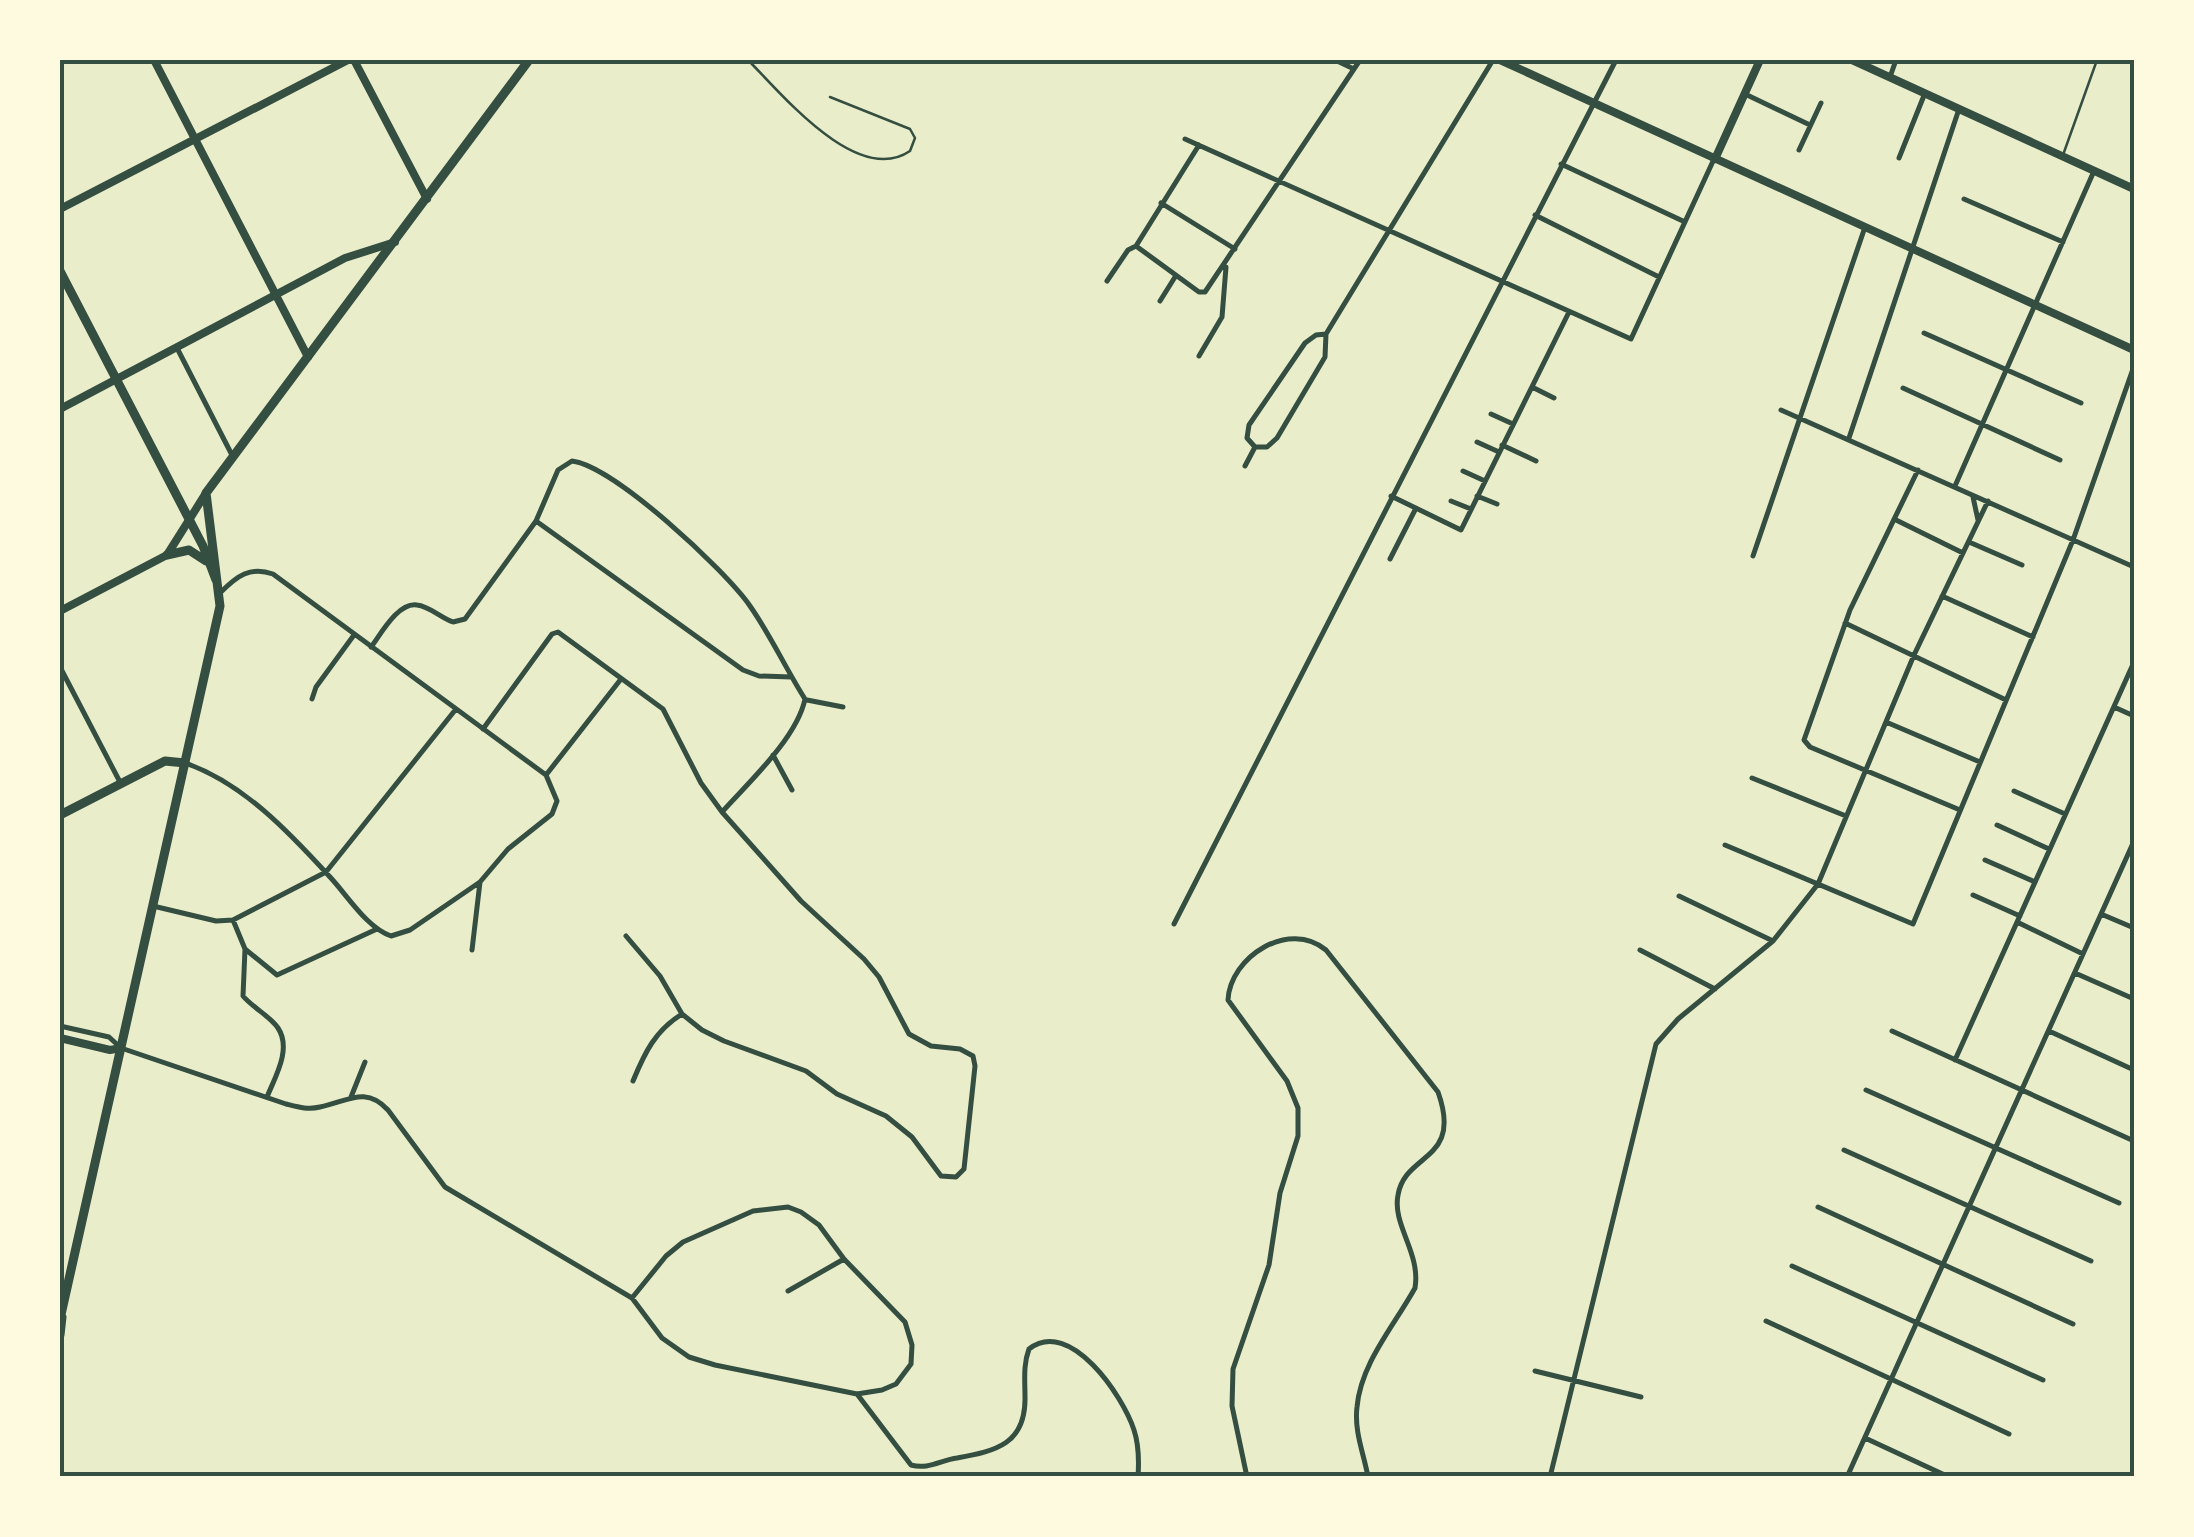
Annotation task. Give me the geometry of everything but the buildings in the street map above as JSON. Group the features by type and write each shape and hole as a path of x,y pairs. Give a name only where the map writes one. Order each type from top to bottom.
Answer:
{"main road":[{"path":"154,60 308,356"},
{"path":"60,208 351,60 427,200"},
{"path":"167,555 233,456 529,60"},
{"path":"1496,60 2134,350"},
{"path":"1715,158 1760,60"},
{"path":"1852,60 2134,189"},
{"path":"60,409 345,258 395,242"},
{"path":"60,271 190,522 220,592"},
{"path":"60,1335 218,618 220,592 206,493"},
{"path":"60,611 182,550 192,551 211,568"},
{"path":"60,815 165,761 185,763"},
{"path":"60,1038 110,1050 122,1048"}],"street":[{"path":"1334,60 1354,69"},
{"path":"1136,246 1202,293 1226,264 1360,60"},
{"path":"1255,448 1267,447 1277,438 1325,357 1326,334 1496,60"},
{"path":"1174,924 1616,60"},
{"path":"1890,77 1896,60"},
{"path":"1744,94 1810,125"},
{"path":"1899,158 1926,94"},
{"path":"1799,150 1821,102"},
{"path":"1848,439 1959,109"},
{"path":"1184,139 1631,338 1715,158"},
{"path":"1107,280 1128,250 1136,246 1199,145"},
{"path":"1562,164 1685,222"},
{"path":"1955,486 2094,171"},
{"path":"1964,199 2063,242"},
{"path":"1161,204 1235,249"},
{"path":"1535,215 1659,277"},
{"path":"1753,556 1865,227"},
{"path":"1199,356 1222,317 1226,264"},
{"path":"1160,301 1175,277"},
{"path":"1392,496 1462,530 1569,312"},
{"path":"1924,333 2081,403"},
{"path":"1255,448 1247,438 1250,425 1305,343 1316,335 1326,334"},
{"path":"176,348 233,456"},
{"path":"1725,844 1913,924 2073,540 2134,366"},
{"path":"1532,387 1554,398"},
{"path":"1904,388 2060,460"},
{"path":"1781,410 2134,568"},
{"path":"1491,414 1513,424"},
{"path":"1476,442 1536,461"},
{"path":"1245,466 1255,448"},
{"path":"372,648 399,611 410,604 423,606 453,622 465,619 536,520 563,465 578,462 603,471 730,581 759,620 805,700 803,711 773,755 722,812"},
{"path":"1918,470 1845,623 1804,737 1805,743 1960,810"},
{"path":"1463,471 1485,481"},
{"path":"1971,494 1978,507 1978,522"},
{"path":"1478,496 1496,504"},
{"path":"1451,501 1471,509"},
{"path":"1550,1477 1652,1053 1668,1029 1774,941 1818,884 1914,655 1988,502"},
{"path":"1390,559 1416,508"},
{"path":"1894,519 1963,553"},
{"path":"536,520 744,670 769,677 791,677"},
{"path":"1969,542 2022,565"},
{"path":"185,763 240,790 326,872 377,929 390,936 399,936 480,882 493,864 555,811 556,801 546,775 268,572 242,573 220,592"},
{"path":"1942,596 2033,636"},
{"path":"1845,623 2006,700"},
{"path":"483,729 552,634 565,634 662,709 701,783 722,812 802,901 864,959 879,977 909,1034 931,1046 966,1051 975,1061 966,1163 961,1174 946,1178 912,1137 886,1116 837,1094 806,1071 724,1041 682,1014 660,976 626,936"},
{"path":"312,700 314,690 354,635"},
{"path":"1955,1060 2134,662"},
{"path":"60,667 121,784"},
{"path":"546,775 622,678"},
{"path":"805,700 843,707"},
{"path":"2114,707 2134,716"},
{"path":"153,906 216,921 232,920 326,872 456,709"},
{"path":"1886,722 1980,762"},
{"path":"773,755 792,790"},
{"path":"1752,778 1846,816"},
{"path":"2014,791 2066,814"},
{"path":"1997,825 2050,849"},
{"path":"1848,1477 2074,973 2131,855 2134,841"},
{"path":"1985,860 2035,882"},
{"path":"472,950 480,882"},
{"path":"1973,895 2083,954"},
{"path":"1679,896 1774,941"},
{"path":"2101,914 2134,928"},
{"path":"232,920 244,949 243,996 278,1027 283,1041 281,1062 267,1098"},
{"path":"244,949 277,975 377,929"},
{"path":"1247,1477 1232,1406 1232,1369 1269,1266 1280,1193 1298,1136 1298,1108 1287,1081 1228,1000 1228,987 1235,973 1252,956 1282,939 1300,938 1326,950 1438,1092 1445,1122 1440,1140 1402,1181 1398,1192 1397,1204 1417,1274 1409,1299 1366,1370 1360,1392 1356,1409 1358,1436 1368,1477"},
{"path":"1640,950 1715,989"},
{"path":"2074,973 2134,999"},
{"path":"633,1081 651,1042 682,1014"},
{"path":"60,1026 109,1037 122,1048 267,1098 312,1108 365,1095 384,1104 434,1175 454,1193 632,1298 662,1338 689,1356 715,1365 857,1394 882,1390 902,1378 911,1364 912,1345 906,1322 844,1259 810,1217 788,1207 764,1208 694,1236 672,1249 632,1298"},
{"path":"1892,1031 2134,1141"},
{"path":"2048,1031 2134,1070"},
{"path":"351,1096 365,1062"},
{"path":"1866,1090 2119,1203"},
{"path":"1844,1150 2091,1261"},
{"path":"1818,1208 2073,1324"},
{"path":"788,1291 844,1259"},
{"path":"1792,1266 2042,1380"},
{"path":"1766,1322 2009,1434"},
{"path":"857,1394 911,1465 927,1467 990,1453 1009,1441 1022,1419 1024,1362 1029,1349 1043,1342 1060,1343 1101,1372 1118,1393 1137,1440 1138,1477"},
{"path":"1535,1371 1641,1397"},
{"path":"1865,1438 1949,1477"},
{"path":"1926,1477 1930,1468"}],"lane":[{"path":"748,60 800,112 851,151 878,159 893,159 910,152 914,138 910,129 830,98"},
{"path":"2062,156 2098,60"}]}
